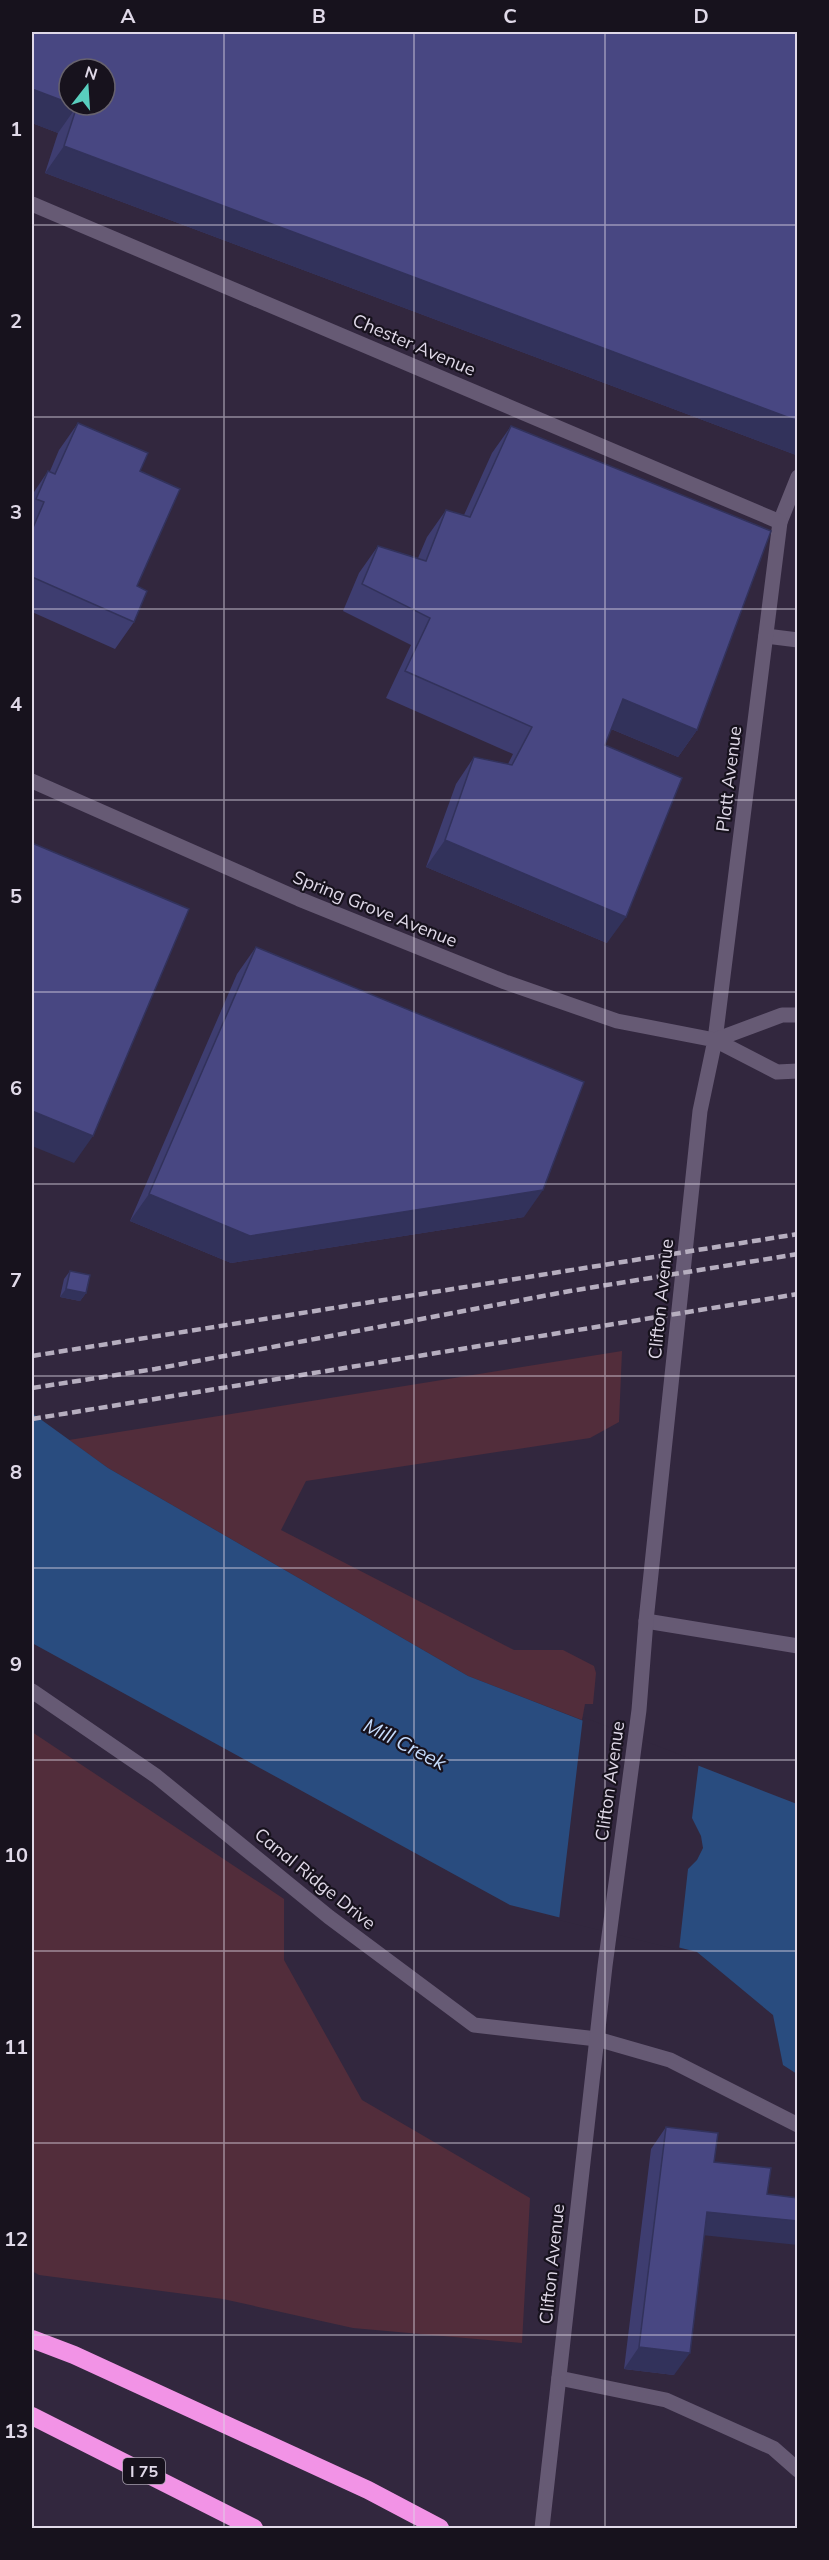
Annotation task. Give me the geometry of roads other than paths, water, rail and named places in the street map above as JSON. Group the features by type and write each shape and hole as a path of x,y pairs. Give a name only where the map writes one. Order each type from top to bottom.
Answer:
{"highway":[{"path":"32,2339 74,2355 368,2490 440,2529"},
{"name":"I 75","path":"32,2416 254,2529"}],"main road":[{"name":"Chester Avenue","path":"32,204 780,522"},
{"name":"Platt Avenue","path":"715,1040 780,522 798,477"},
{"path":"780,522 798,515"},
{"path":"766,636 798,640"},
{"name":"Spring Grove Avenue","path":"32,781 299,899 505,982 617,1021 715,1040 777,1072 798,1071"},
{"path":"715,1040 783,1015 798,1015"},
{"name":"Clifton Avenue","path":"542,2529 605,1966 639,1710 646,1621 700,1111 715,1040"},
{"path":"646,1621 798,1646"},
{"name":"Canal Ridge Drive","path":"32,1691 156,1776 328,1917 474,2025 597,2039 670,2060 798,2125"},
{"path":"559,2378 666,2400 773,2448 798,2469"}],"water":[{"name":"Mill Creek","path":"32,1413 108,1468 468,1676 797,1804 797,2074 783,2065 773,2015 697,1952 510,1905 32,1643"}],"railway":[{"path":"32,1356 798,1234"},
{"path":"32,1388 155,1369 570,1291 798,1254"},
{"path":"32,1419 798,1294"}]}
